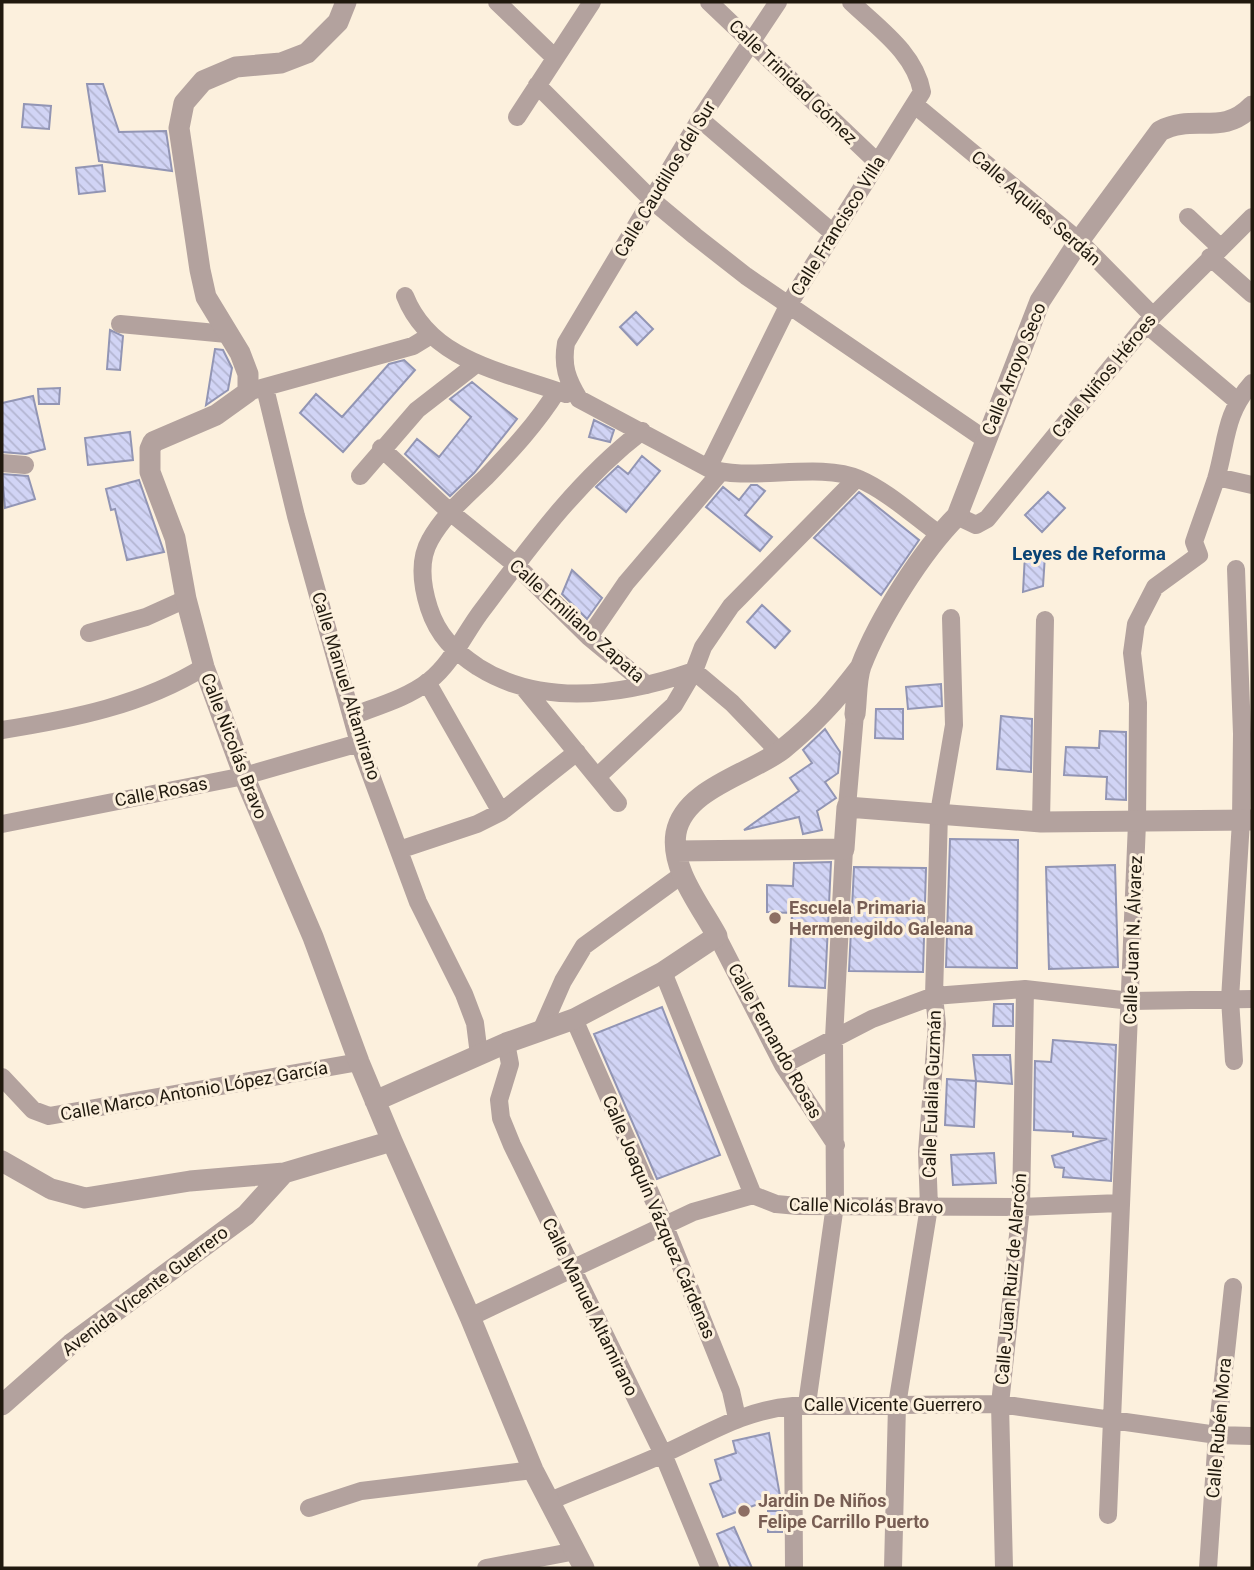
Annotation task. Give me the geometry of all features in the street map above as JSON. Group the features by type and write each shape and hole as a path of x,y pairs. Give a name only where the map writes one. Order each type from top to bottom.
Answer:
{"street":[{"name":"Calle Manuel Altamirano","path":"346,2 338,22 307,53 281,63 236,67 202,80 184,103 179,128 206,297 257,390 296,516 359,743 418,902 464,994 475,1023 479,1055"},
{"path":"497,2 554,57"},
{"path":"517,117 592,2"},
{"name":"Calle Trinidad Gómez","path":"709,2 877,162"},
{"name":"Calle Caudillos del Sur","path":"579,399 567,379 563,362 566,343 700,119 778,2"},
{"path":"851,2 906,55 919,78 922,92 915,105"},
{"path":"537,85 653,201 746,276 986,440"},
{"name":"Calle Francisco Villa","path":"589,637 626,583 714,470 789,304 915,105"},
{"name":"Calle Aquiles Serdán","path":"915,105 1079,241 1149,320 1236,400"},
{"name":"Calle Arroyo Seco","path":"717,936 682,874 676,850 676,833 682,818 705,793 779,752 823,716 860,668 880,624 939,534 957,516 1040,301 1079,241 1160,131 1176,122 1230,123 1252,107"},
{"path":"700,119 833,233"},
{"path":"1188,217 1215,253 1252,294"},
{"name":"Calle Niños Héroes","path":"957,516 976,525 987,519 1149,320 1252,217"},
{"path":"405,296 411,313 431,335 475,365 579,399 714,470 858,478 939,534"},
{"path":"120,324 227,334"},
{"name":"Calle Nicolás Bravo","path":"431,335 413,346 257,390 216,415 159,437 150,449 150,472 175,538 186,598 204,667 244,776 313,937 359,1062 392,1141 470,1317 533,1470 580,1560"},
{"path":"360,476 381,448 417,410 475,365"},
{"path":"1236,400 1252,383"},
{"path":"557,391 527,432 450,512 428,542 422,569 423,588 433,621 454,652 489,674 524,688 557,693 647,685"},
{"name":"Calle Juan N. Álvarez","path":"1108,1515 1131,1002 1136,823 1138,703 1132,653 1136,624 1155,587 1199,555 1194,542 1217,477 1223,438 1236,400"},
{"path":"352,716 405,695 443,669 557,512 594,473 642,431"},
{"name":"Calle Emiliano Zapata","path":"381,448 450,512 516,565 589,637 647,685 694,671"},
{"path":"2,463 25,465"},
{"path":"1217,477 1252,485"},
{"path":"597,777 674,705 694,671 703,647 732,606 858,478"},
{"path":"1234,1061 1230,999 1247,821 1236,569"},
{"path":"89,633 146,617 186,598"},
{"name":"Calle Eulalia Guzmán","path":"893,1568 897,1405 929,1207 927,1152 937,1024 934,996 939,813 954,725 951,618"},
{"path":"1041,822 1045,620"},
{"path":"2,730 127,704 172,687 204,667"},
{"name":"Calle Arroyo Seco","path":"855,714 860,668"},
{"path":"694,671 732,703 779,752"},
{"path":"427,682 501,812"},
{"path":"524,688 618,803"},
{"name":"Calle Fernando Rosas","path":"797,1566 800,1405 835,1205 834,1038 844,849 855,714"},
{"name":"Calle Rosas","path":"2,824 244,776 359,743"},
{"path":"399,850 477,824 501,812 577,752"},
{"path":"847,807 1041,822 1247,821"},
{"path":"676,850 844,849"},
{"path":"541,1031 583,946 682,874"},
{"path":"375,1101 506,1043 575,1019 663,972 717,936"},
{"name":"Calle Fernando Rosas","path":"717,936 783,1065 818,1122 836,1145"},
{"path":"470,1317 664,1224 753,1195 663,972"},
{"path":"783,1065 872,1019 934,996 1025,989 1131,1002 1252,999"},
{"name":"Calle Juan Ruiz de Alarcón","path":"1004,1568 1000,1404 1021,1207 1025,989"},
{"name":"Calle Joaquín Vázquez Cárdenas","path":"575,1019 664,1224 731,1391 737,1418"},
{"name":"Calle Manuel Altamirano","path":"506,1043 510,1064 499,1100 501,1118 663,1454 710,1568"},
{"name":"Calle Marco Antonio López García","path":"2,1077 33,1110 49,1116 359,1062"},
{"path":"2,1161 51,1189 85,1198 190,1181 284,1173 392,1141"},
{"name":"Avenida Vicente Guerrero","path":"2,1405 71,1344 246,1215 284,1173"},
{"name":"Calle Nicolás Bravo","path":"753,1195 776,1204 1021,1207 1120,1203"},
{"name":"Calle Rubén Mora","path":"1208,1568 1217,1435 1233,1287"},
{"name":"Calle Vicente Guerrero","path":"550,1501 663,1454 737,1418 766,1408 800,1405 1000,1404 1217,1435 1252,1436"},
{"path":"309,1508 361,1491 533,1470"},
{"path":"486,1568 580,1560"}],"building":[{"path":"87,84 103,84 119,132 166,131 172,171 99,161"},
{"path":"24,104 51,106 49,129 22,127"},
{"path":"102,165 105,191 79,194 76,168"},
{"path":"636,312 653,329 637,345 620,327"},
{"path":"110,330 123,336 120,370 107,369"},
{"path":"215,349 223,350 232,368 228,390 206,405"},
{"path":"404,360 415,370 343,452 300,413 316,394 342,417 389,364"},
{"path":"472,382 517,419 474,473 450,496 405,454 417,439 439,457 471,417 450,399"},
{"path":"60,388 59,404 39,404 38,389"},
{"path":"33,396 45,449 26,454 2,452 2,403"},
{"path":"594,420 614,430 610,442 589,437"},
{"path":"130,432 133,460 88,465 85,438"},
{"path":"642,456 660,471 626,512 596,487 618,466 628,474"},
{"path":"2,474 28,476 35,499 5,508"},
{"path":"139,480 164,552 127,560 115,509 111,510 106,489"},
{"path":"751,485 757,485 765,491 745,515 772,537 760,551 706,507 723,487 739,500"},
{"path":"859,492 919,540 881,595 814,538"},
{"path":"1048,492 1065,508 1042,532 1025,515"},
{"path":"1025,554 1045,555 1043,586 1023,592"},
{"path":"572,570 602,598 587,619 562,594"},
{"path":"762,605 790,631 775,648 747,622"},
{"path":"941,684 942,706 908,709 906,687"},
{"path":"876,709 903,709 903,739 875,738"},
{"path":"1001,716 1032,719 1031,772 997,769"},
{"path":"825,729 840,752 838,773 825,782 836,798 817,811 822,830 803,834 799,817 744,830 799,791 790,778 812,763 803,750"},
{"path":"1100,731 1126,732 1126,800 1106,799 1107,777 1064,775 1066,747 1099,748"},
{"path":"950,839 1018,840 1017,968 946,967"},
{"path":"831,862 825,988 789,986 792,913 767,912 767,885 793,886 794,863"},
{"path":"1115,865 1118,967 1049,969 1046,867"},
{"path":"854,867 926,868 923,972 849,971"},
{"path":"994,1004 1013,1004 1013,1026 993,1026"},
{"path":"662,1007 720,1155 657,1179 594,1034"},
{"path":"1053,1040 1116,1045 1111,1181 1063,1177 1064,1168 1055,1167 1052,1156 1107,1139 1073,1136 1073,1132 1034,1130 1035,1061 1051,1062"},
{"path":"973,1055 1010,1055 1012,1084 976,1081"},
{"path":"947,1079 976,1081 974,1127 945,1125"},
{"path":"994,1153 996,1183 953,1185 951,1155"},
{"path":"769,1433 780,1496 723,1517 710,1484 721,1480 715,1460 736,1453 733,1441"},
{"path":"768,1511 782,1511 782,1532 768,1532"},
{"path":"734,1527 752,1568 731,1568 717,1534"}],"place":[{"name":"Escuela Primaria Hermenegildo Galeana","path":"775,918"},
{"name":"Jardin De Niños Felipe Carrillo Puerto","path":"744,1511"}],"district":[{"name":"Leyes de Reforma","path":"1089,553"}]}
